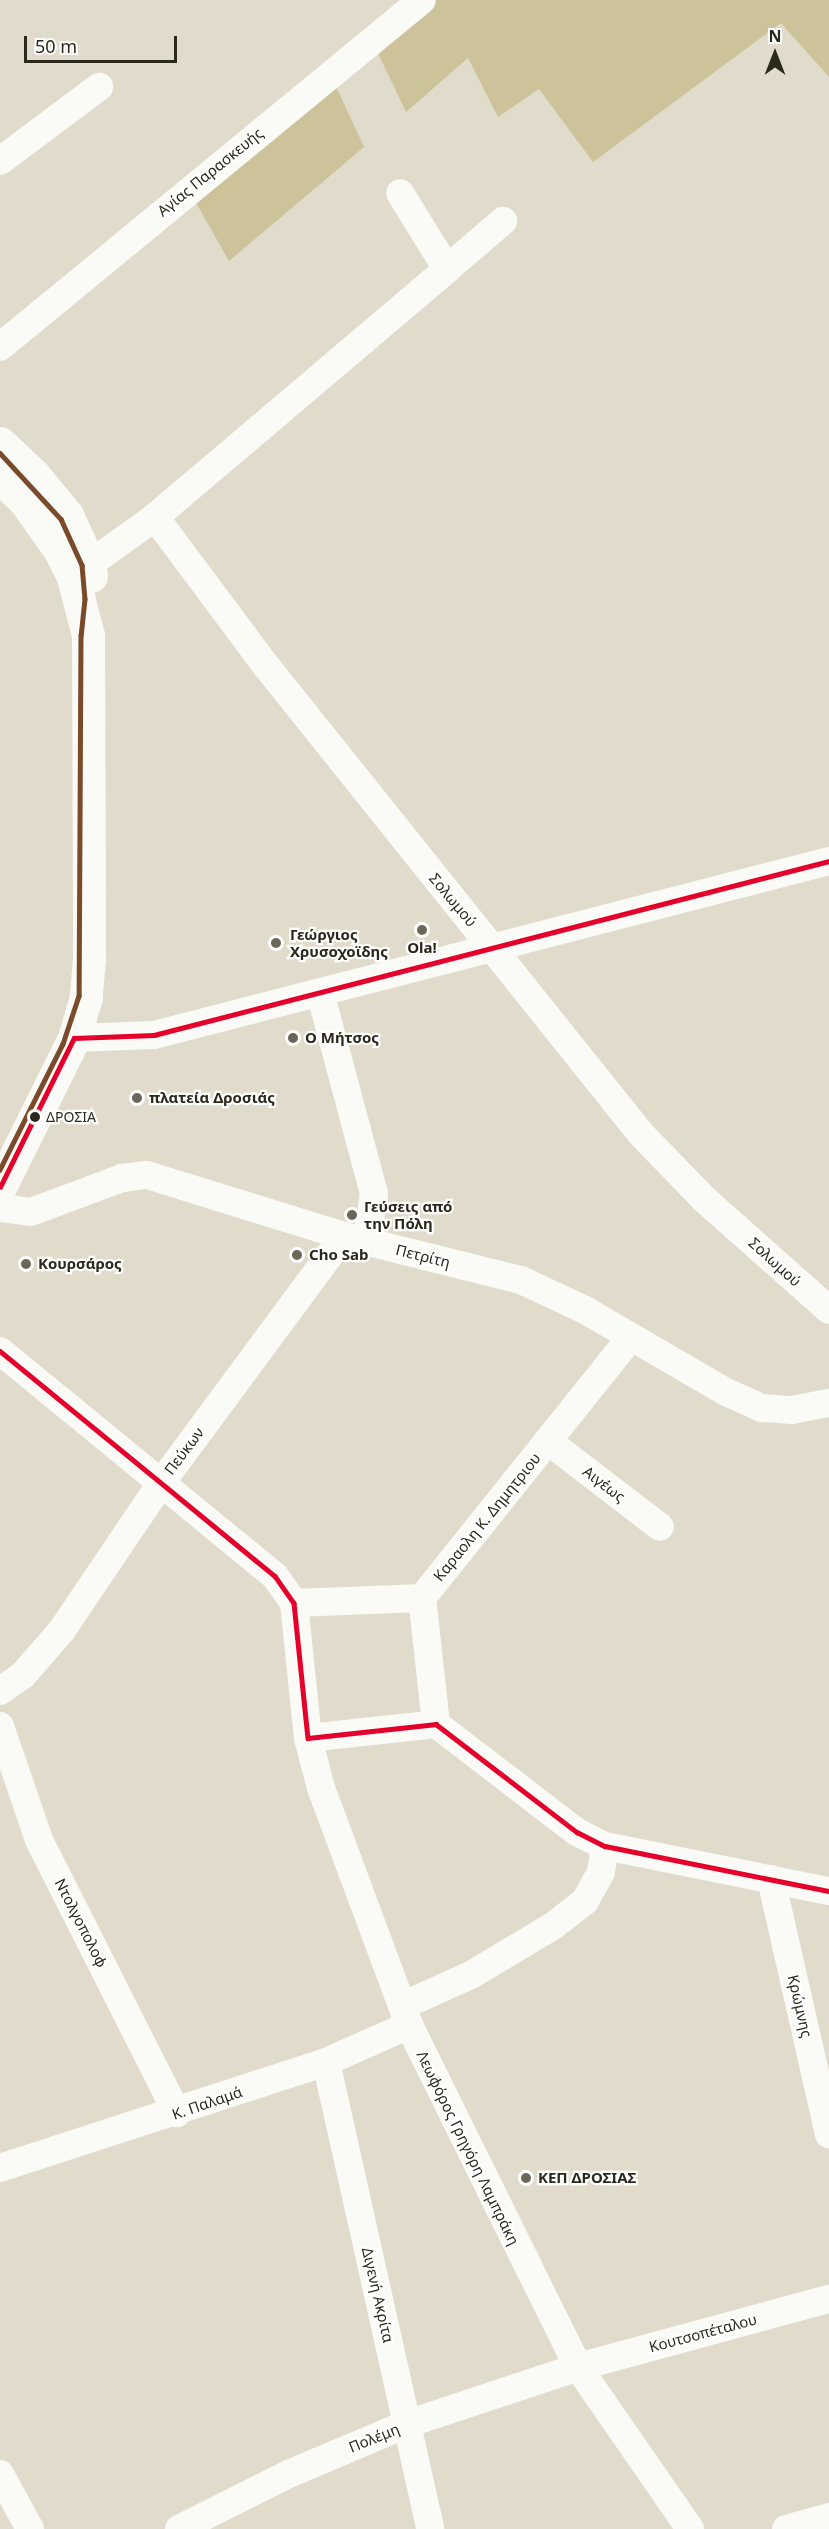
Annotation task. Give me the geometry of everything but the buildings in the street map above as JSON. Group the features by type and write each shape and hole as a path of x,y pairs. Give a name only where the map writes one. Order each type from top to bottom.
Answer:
{"main road":[{"path":"0,443 52,494 75,531 88,634 89,958 86,997 69,1048 0,1187"},
{"path":"0,477 81,570"}],"street":[{"name":"Αγίας Παρασκευής","path":"0,347 422,0"},
{"path":"0,161 99,87"},
{"path":"400,193 447,269"},
{"path":"81,570 155,517 504,221"},
{"name":"Σολωμού","path":"155,517 267,667 641,1134 704,1199 829,1310"},
{"path":"69,1048 154,1035 829,861"},
{"path":"320,992 374,1193 355,1239"},
{"name":"Πετρίτη","path":"0,1208 31,1212 122,1178 147,1175 355,1239 521,1281 585,1310 630,1338 762,1408 792,1410 829,1403"},
{"name":"Πεύκων","path":"0,1691 23,1675 62,1630 161,1483 355,1239"},
{"name":"Καραολη Κ. Δημητριου","path":"422,1598 630,1338"},
{"path":"0,1352 275,1576 294,1603 422,1598 436,1724"},
{"name":"Αιγέως","path":"548,1441 660,1527"},
{"name":"Λεωφόρος Γρηγόρη Λαμπράκη","path":"294,1603 308,1738 321,1788 405,2016 578,2367 690,2529"},
{"path":"308,1738 436,1724 577,1832 605,1846 829,1891"},
{"name":"Ντολγοπολοφ","path":"0,1726 39,1840 177,2113"},
{"name":"Κ. Παλαμά","path":"0,2168 177,2113 326,2062 553,1926 585,1901 601,1872 605,1846"},
{"name":"Κρώμνης","path":"771,1879 829,2134"},
{"name":"Διγενή Ακρίτα","path":"326,2062 430,2529"},
{"name":"Κουτσοπέταλου","path":"578,2367 829,2299"},
{"name":"Πολέμη","path":"179,2529 291,2473 407,2424 578,2367"},
{"path":"0,2474 30,2529"},
{"path":"786,2529 829,2517"}],"shaded area":[{"path":"409,0 829,0 829,77 781,23 593,162 539,89 498,117 468,58 406,112 375,47"},
{"path":"333,80 364,147 229,261 191,194"}],"transit line":[{"path":"0,453 61,519 82,565 85,599 81,635 79,996 63,1044 0,1170"},
{"path":"0,1187 74,1038 154,1035 829,861"},
{"path":"0,1351 275,1576 294,1603 308,1738 436,1724 577,1832 605,1846 829,1891"}],"place":[{"name":"Ola!","path":"422,930"},
{"name":"Γεώργιος Χρυσοχοϊδης","path":"276,943"},
{"name":"Ο Μήτσος","path":"293,1038"},
{"name":"πλατεία Δροσιάς","path":"137,1098"},
{"name":"ΔΡΟΣΙΑ","path":"35,1117"},
{"name":"Γεύσεις από την Πόλη","path":"352,1215"},
{"name":"Cho Sab","path":"297,1255"},
{"name":"Κουρσάρος","path":"26,1264"},
{"name":"ΚΕΠ ΔΡΟΣΙΑΣ","path":"526,2178"}]}
